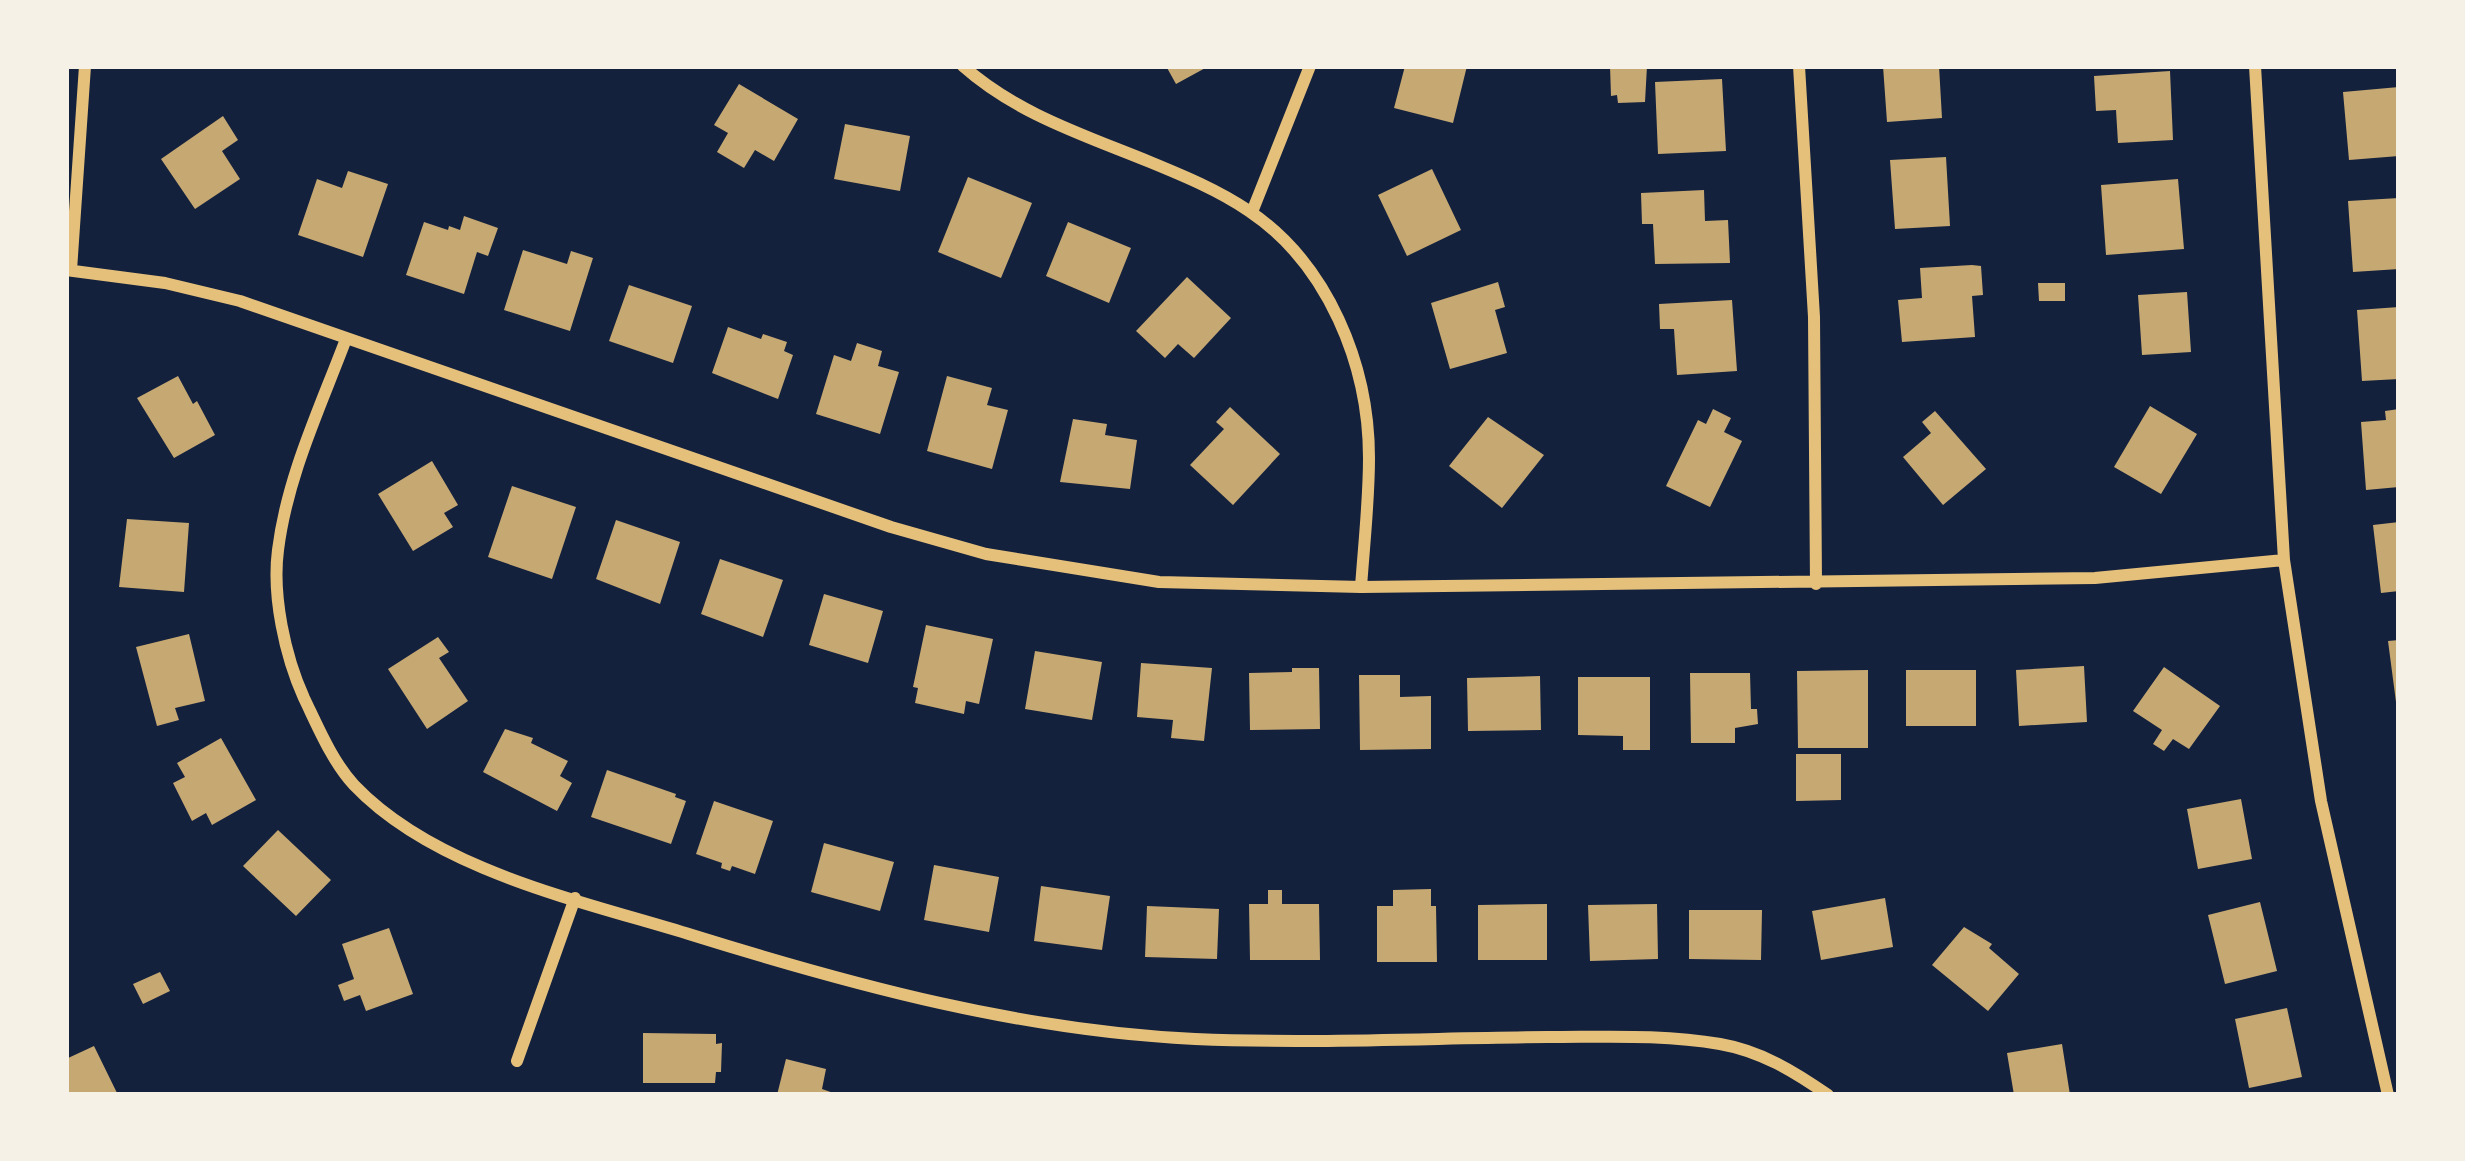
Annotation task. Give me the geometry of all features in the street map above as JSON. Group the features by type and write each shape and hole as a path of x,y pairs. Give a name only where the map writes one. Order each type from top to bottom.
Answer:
{"street":[{"path":"85,66 69,270 165,283 240,301 891,526 986,554 1159,582 1361,587 2095,578 2284,560"},
{"path":"963,66 1028,113 1198,181 1252,212 1295,250 1348,339 1363,399 1369,456 1361,587"},
{"path":"1252,212 1310,66"},
{"path":"1799,66 1815,338 1816,584"},
{"path":"2254,66 2284,560 2321,801 2388,1095"},
{"path":"346,339 289,490 277,555 282,623 296,679 320,733 352,783 398,823 456,856 835,980 970,1011 1193,1039 1645,1036 1723,1044 1784,1065 1828,1095"},
{"path":"517,1061 575,898"}],"building":[{"path":"1166,66 1209,66 1176,84"},
{"path":"1405,66 1467,66 1453,123 1394,108"},
{"path":"1610,66 1647,66 1645,102 1618,103 1617,95 1611,96"},
{"path":"1883,66 1939,66 1942,118 1887,122"},
{"path":"2170,71 2173,140 2118,143 2116,110 2096,111 2094,76"},
{"path":"1722,79 1726,151 1658,154 1655,82"},
{"path":"739,84 798,119 774,161 755,150 744,168 717,152 728,133 714,125"},
{"path":"2399,87 2399,156 2349,160 2343,92"},
{"path":"223,116 238,140 222,151 240,179 195,209 161,159"},
{"path":"845,124 910,136 900,191 834,179"},
{"path":"1946,157 1950,226 1895,229 1890,160"},
{"path":"1432,169 1461,230 1407,256 1378,195"},
{"path":"348,171 388,184 363,257 298,235 317,179 342,188"},
{"path":"968,177 1032,203 1001,278 938,252"},
{"path":"2178,179 2184,249 2106,255 2101,185"},
{"path":"1704,190 1705,221 1728,220 1730,263 1655,264 1653,224 1642,224 1641,193"},
{"path":"2399,198 2399,269 2353,272 2348,201"},
{"path":"464,216 498,228 488,256 477,252 464,294 406,275 424,222 460,230"},
{"path":"1068,222 1131,248 1109,303 1046,276"},
{"path":"523,250 567,264 571,251 593,258 570,331 504,310"},
{"path":"1981,266 1983,295 1972,296 1975,337 1902,342 1898,300 1922,298 1920,268"},
{"path":"1187,277 1231,318 1194,358 1178,344 1165,358 1136,331"},
{"path":"1498,282 1505,307 1495,310 1507,353 1450,369 1431,303"},
{"path":"2038,283 2065,283 2065,301 2039,301"},
{"path":"629,285 692,306 673,363 609,341"},
{"path":"2187,292 2191,352 2142,355 2138,295"},
{"path":"1732,300 1737,371 1677,375 1674,329 1660,329 1659,304"},
{"path":"2399,307 2399,379 2362,381 2357,310"},
{"path":"728,327 787,342 784,351 793,355 778,399 712,373"},
{"path":"857,343 882,351 878,366 899,372 880,434 816,414 834,355 851,361"},
{"path":"178,376 215,435 174,458 137,398"},
{"path":"947,376 992,388 987,405 1008,410 992,469 927,451"},
{"path":"2150,406 2197,434 2161,494 2114,467"},
{"path":"1230,407 1280,454 1233,505 1190,465 1224,429 1216,422"},
{"path":"1713,409 1731,418 1724,432 1742,441 1710,507 1666,486 1698,420 1706,424"},
{"path":"2399,409 2399,487 2366,490 2361,422 2386,420 2385,411"},
{"path":"1935,411 1986,469 1943,505 1903,457 1931,433 1922,422"},
{"path":"1488,417 1544,455 1502,508 1449,466"},
{"path":"1073,419 1107,424 1105,435 1137,440 1130,489 1060,482"},
{"path":"432,461 458,505 444,513 453,527 413,551 378,494"},
{"path":"512,486 576,507 552,579 488,557"},
{"path":"127,519 189,523 184,592 119,587"},
{"path":"616,520 680,542 660,604 596,579"},
{"path":"2399,522 2399,591 2381,593 2373,525"},
{"path":"720,559 783,580 763,637 701,614"},
{"path":"824,594 883,611 868,663 809,645"},
{"path":"926,625 993,639 979,704 966,701 964,714 915,703 918,688 913,687"},
{"path":"189,634 205,701 175,708 179,720 157,726 136,647"},
{"path":"438,637 449,652 439,658 468,701 427,729 388,669"},
{"path":"2399,640 2399,702 2396,702 2388,641"},
{"path":"1035,651 1102,662 1092,720 1025,709"},
{"path":"1141,663 1212,668 1204,741 1171,738 1173,720 1137,717"},
{"path":"2084,666 2087,722 2019,726 2016,670"},
{"path":"2164,667 2220,706 2189,749 2173,739 2164,751 2153,744 2162,730 2133,711"},
{"path":"1292,668 1319,668 1320,729 1250,730 1249,673 1292,672"},
{"path":"1868,670 1868,748 1798,748 1797,671"},
{"path":"1906,670 1976,670 1976,726 1906,726"},
{"path":"1690,673 1750,673 1751,709 1757,709 1758,724 1735,728 1735,743 1691,743"},
{"path":"1359,675 1400,675 1400,697 1431,696 1431,749 1360,750"},
{"path":"1540,676 1541,730 1468,731 1467,678"},
{"path":"1578,677 1650,677 1650,750 1623,750 1623,736 1578,735"},
{"path":"505,729 533,738 531,743 568,761 560,776 572,783 557,811 483,772"},
{"path":"221,738 256,800 212,825 206,813 192,821 173,783 185,777 177,763"},
{"path":"1796,754 1841,754 1841,800 1796,801"},
{"path":"607,770 686,801 671,844 591,817"},
{"path":"2241,799 2252,859 2198,869 2187,809"},
{"path":"714,801 773,821 755,874 732,866 730,871 721,868 722,863 696,854"},
{"path":"278,830 331,880 296,916 243,866"},
{"path":"824,843 894,862 880,911 811,892"},
{"path":"934,865 999,877 989,932 924,920"},
{"path":"1041,886 1110,896 1102,950 1034,941"},
{"path":"1431,889 1437,962 1377,962 1377,906 1393,906 1393,890"},
{"path":"1268,890 1282,890 1282,904 1319,904 1320,960 1250,960 1249,904 1268,904"},
{"path":"1885,898 1893,947 1821,960 1812,911"},
{"path":"2260,902 2277,971 2225,984 2208,915"},
{"path":"1547,904 1547,960 1478,960 1478,905"},
{"path":"1657,904 1658,959 1590,961 1588,905"},
{"path":"1147,906 1219,909 1217,959 1145,957"},
{"path":"1689,910 1762,910 1761,960 1689,959"},
{"path":"1964,927 1992,944 1989,948 2019,974 1988,1011 1932,965"},
{"path":"389,928 413,994 366,1011 360,995 344,1001 338,985 354,979 342,944"},
{"path":"160,972 170,991 143,1004 133,984"},
{"path":"2287,1008 2302,1077 2249,1088 2235,1019"},
{"path":"643,1033 716,1034 716,1044 722,1043 721,1072 716,1072 715,1083 643,1083"},
{"path":"2062,1044 2070,1095 2014,1095 2007,1053"},
{"path":"94,1046 118,1095 66,1095 66,1059"},
{"path":"786,1059 826,1069 822,1089 839,1095 777,1095"}]}
